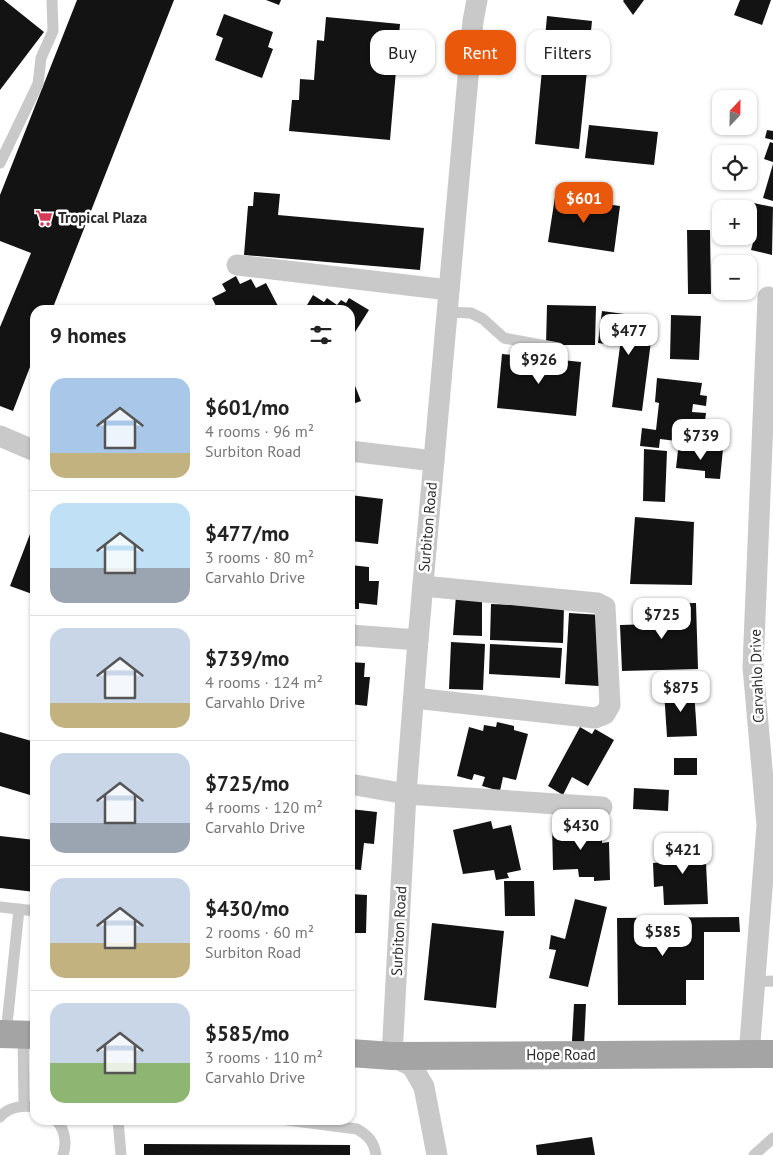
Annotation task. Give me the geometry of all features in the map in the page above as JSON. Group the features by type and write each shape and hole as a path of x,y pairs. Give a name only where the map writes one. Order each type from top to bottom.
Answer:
{"main road":[{"name":"Hope Road","path":"355,1053 392,1056 761,1054"}],"street":[{"name":"Surbiton Road","path":"392,1056 406,794 418,640 472,29 477,0"},
{"path":"237,264 449,290"},
{"name":"Carvahlo Drive","path":"761,1054 767,825 754,667 768,297"},
{"path":"0,436 30,449"},
{"path":"355,452 434,461"},
{"path":"414,698 595,718 605,714 610,705 605,607 597,603 423,586"},
{"path":"355,634 418,640"},
{"path":"355,785 406,794 602,807"},
{"path":"392,1056 412,1066 424,1087 437,1155"}],"lane":[{"path":"0,164 38,84 41,58 53,31 52,0"},
{"path":"447,312 471,313 483,319 504,338 558,348"},
{"path":"0,907 30,910"},
{"path":"0,1117 3,1113 29,1106 16,1035 19,909"},
{"path":"61,1125 66,1147 63,1155"},
{"path":"118,1125 121,1155"},
{"path":"326,1125 357,1129 367,1135 374,1144 376,1155"},
{"path":"754,1155 773,1138"}],"building":[{"path":"0,0 4,0 44,32 0,90"},
{"name":"Tropical Plaza","path":"77,0 174,0 54,305 30,305 30,367 13,411 0,406 0,327 31,253 0,241 0,195"},
{"path":"266,0 281,0 279,5"},
{"path":"624,0 644,0 633,15"},
{"path":"740,0 771,0 762,25 734,15"},
{"path":"224,14 273,32 268,47 273,49 262,78 215,60 223,38 216,35"},
{"path":"547,16 592,21 591,30 546,30"},
{"path":"326,17 400,24 399,30 370,30 370,75 396,75 390,140 289,131 292,100 299,100 300,79 314,80 317,40 324,41"},
{"path":"541,75 587,75 579,149 535,144"},
{"path":"589,125 658,132 654,165 585,158"},
{"path":"767,130 773,131 773,140 765,138"},
{"path":"770,142 773,143 773,162 764,159"},
{"path":"773,164 773,201 763,198"},
{"path":"254,192 280,194 278,215 424,228 420,270 244,255 248,206 253,206"},
{"path":"555,197 620,206 614,252 548,242"},
{"path":"757,204 773,207 772,255 751,250 752,245 757,245"},
{"path":"687,230 710,230 711,294 688,294"},
{"path":"236,276 240,284 251,279 256,288 266,283 277,305 216,305 212,298 226,291 222,284"},
{"path":"313,295 324,302 327,298 337,305 307,305"},
{"path":"349,298 369,310 355,332 355,305 337,305 341,300 346,303"},
{"path":"547,305 596,306 595,345 546,345"},
{"path":"602,311 654,318 642,411 612,407 620,346 598,343"},
{"path":"671,315 701,316 699,360 670,359"},
{"path":"502,354 581,362 576,416 497,408"},
{"path":"657,378 702,383 700,395 707,396 706,406 693,404 692,412 706,413 704,429 693,428 692,431 704,432 702,444 660,439 659,448 640,446 642,428 656,430 659,403 655,402"},
{"path":"355,386 361,401 355,403"},
{"path":"686,446 723,449 720,479 705,478 705,471 676,468 678,450 686,450"},
{"path":"644,449 667,451 665,502 643,501"},
{"path":"355,496 383,499 378,544 355,542"},
{"path":"635,517 694,522 692,585 630,584"},
{"path":"30,534 30,593 10,586"},
{"path":"355,566 369,567 369,581 379,581 377,605 359,603 359,609 355,609"},
{"path":"456,595 482,595 482,636 453,635"},
{"path":"696,603 698,669 622,671 620,625 653,624 652,604"},
{"path":"491,604 564,607 563,643 490,640"},
{"path":"569,613 602,615 599,686 565,684"},
{"path":"451,642 485,644 483,690 449,689"},
{"path":"490,644 562,648 560,678 489,674"},
{"path":"355,662 365,663 364,677 370,677 367,706 355,705"},
{"path":"694,689 697,736 667,737 664,691"},
{"path":"497,722 514,726 514,730 528,734 516,780 503,777 500,791 482,786 485,777 474,774 472,780 457,776 469,727 483,731 484,725 496,727"},
{"path":"580,727 592,734 595,729 614,740 588,786 572,777 563,795 548,786"},
{"path":"0,732 30,741 30,795 0,786"},
{"path":"674,758 697,758 697,775 674,775"},
{"path":"634,788 669,790 668,811 633,809"},
{"path":"355,810 377,812 374,844 364,843 361,870 355,869"},
{"path":"491,821 493,829 511,825 521,870 507,873 509,878 496,880 494,870 463,874 453,830"},
{"path":"552,823 582,823 582,827 602,827 602,843 609,842 610,880 594,881 594,877 579,877 578,869 553,870"},
{"path":"0,836 30,839 30,891 0,888"},
{"path":"705,843 708,904 664,905 663,886 654,887 653,863 665,862 665,845"},
{"path":"504,881 534,881 535,916 505,916"},
{"path":"355,894 367,895 366,933 355,933"},
{"path":"575,899 607,907 588,987 549,978 556,950 549,949 551,935 565,939"},
{"path":"739,917 740,932 704,932 704,980 686,980 686,1005 618,1005 617,918"},
{"path":"432,923 504,931 496,1008 424,1000"},
{"path":"574,1004 586,1004 584,1046 572,1041"},
{"path":"592,1137 595,1155 537,1155 536,1145"},
{"path":"144,1144 350,1145 350,1155 144,1155"}],"place":[{"name":"Tropical Plaza","path":"44,218"}]}
